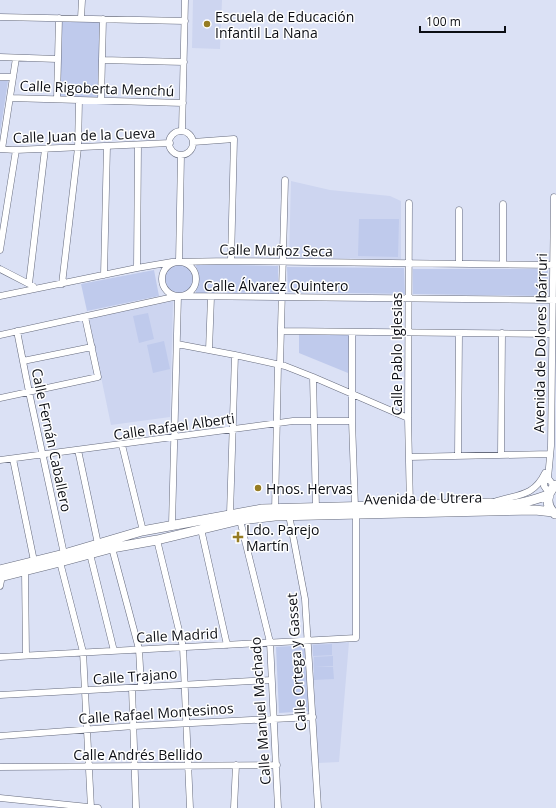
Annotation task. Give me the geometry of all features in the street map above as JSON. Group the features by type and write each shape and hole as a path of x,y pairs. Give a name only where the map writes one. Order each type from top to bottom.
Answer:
{"street":[{"path":"81,18 82,0"},
{"path":"182,131 185,0"},
{"path":"0,17 185,21"},
{"path":"57,99 59,18"},
{"path":"101,100 103,19"},
{"path":"0,57 58,59"},
{"path":"1,149 16,58"},
{"path":"102,60 184,62"},
{"path":"0,77 13,77"},
{"name":"Calle Rigoberta Menchú","path":"10,98 183,103"},
{"path":"62,284 78,148 80,100"},
{"path":"182,131 191,136 193,142 193,146 189,152 182,155 172,150 170,143 172,136 182,131"},
{"path":"193,142 234,139 231,261"},
{"name":"Calle Juan de la Cueva","path":"1,149 78,148 170,143"},
{"path":"136,268 138,145"},
{"path":"104,275 107,146"},
{"path":"29,284 45,149"},
{"path":"0,250 16,150"},
{"path":"179,262 182,155"},
{"path":"275,512 276,423 281,331 285,180"},
{"name":"Avenida de Dolores Ibárruri","path":"552,490 548,478 550,457 554,300 554,197"},
{"name":"Calle Pablo Iglesias","path":"409,203 408,418 410,506"},
{"path":"503,204 503,264"},
{"path":"459,210 459,263"},
{"name":"Calle Muñoz Seca","path":"0,296 172,262 231,261 554,265"},
{"path":"179,262 191,267 196,279 195,285 191,291 184,296 178,296 173,296 166,291 162,284 161,278 163,272 168,266 179,262"},
{"path":"0,269 38,288"},
{"path":"176,535 176,528 172,524 178,296"},
{"name":"Calle Álvarez Quintero","path":"0,335 178,296 554,300"},
{"path":"209,350 210,297"},
{"path":"0,398 98,377 85,317"},
{"name":"Calle Fernán Caballero","path":"17,331 43,455 62,558 83,652 89,766 93,808"},
{"path":"281,331 552,334"},
{"path":"352,332 352,421 355,510"},
{"path":"458,456 459,333"},
{"path":"501,455 502,334"},
{"path":"176,344 279,364 314,377 408,418"},
{"path":"23,361 92,348"},
{"path":"230,514 235,355"},
{"path":"314,377 316,508"},
{"name":"Calle Rafael Alberti","path":"0,460 175,438 293,421 352,421"},
{"path":"1,574 34,561 90,554 142,542 140,537 143,531 122,445"},
{"path":"78,450 98,544"},
{"path":"409,457 501,455 550,457 545,473 544,486 546,491 552,490 548,503 554,513"},
{"path":"14,459 34,561"},
{"name":"Avenida de Utrera","path":"491,503 521,496 530,492 538,485 545,473"},
{"name":"Avenida de Utrera","path":"143,531 172,524 262,509 289,515 410,506 525,503 552,490"},
{"name":"Avenida de Utrera","path":"142,542 157,540 275,512 316,508 355,510 535,510 554,513"},
{"name":"Calle Madrid","path":"0,657 356,638 355,510"},
{"name":"Calle Ortega y Gasset","path":"289,515 305,599 309,640 318,808"},
{"name":"Calle Manuel Machado","path":"240,520 270,642 278,808"},
{"path":"201,529 227,645"},
{"path":"1,574 25,571 98,544 143,531"},
{"path":"157,540 183,647 190,808"},
{"path":"112,548 139,650 141,686"},
{"path":"90,554 114,651"},
{"path":"25,571 26,655"},
{"path":"0,586 1,574"},
{"name":"Calle Trajano","path":"0,695 86,691 141,686 272,680"},
{"path":"132,688 136,808"},
{"name":"Calle Rafael Montesinos","path":"0,736 134,726 313,717"},
{"path":"234,808 236,765"},
{"name":"Calle Andrés Bellido","path":"0,767 276,765"},
{"path":"0,798 44,805 93,808"}],"shaded area":[{"name":"Escuela de Educación Infantil La Nana","path":"193,0 222,0 220,49 192,48"},
{"path":"62,22 100,22 98,98 60,96"},
{"path":"0,81 8,81 0,133"},
{"path":"291,181 330,190 390,196 401,201 401,259 289,258"},
{"path":"359,219 399,219 398,257 358,256"},
{"path":"197,264 278,266 278,295 196,294 199,278 196,266"},
{"path":"179,265 189,269 193,279 189,289 179,293 169,289 165,279 169,269"},
{"path":"287,267 404,268 405,294 288,292"},
{"path":"413,269 548,269 547,296 413,294"},
{"path":"154,270 159,296 87,311 81,284"},
{"path":"173,301 170,417 111,425 89,319"},
{"path":"148,313 154,339 139,343 133,316"},
{"path":"299,334 349,335 348,373 299,353"},
{"path":"164,341 170,369 153,373 147,345"},
{"path":"349,642 339,762 318,763 312,644"},
{"path":"332,644 332,655 313,656 313,645"},
{"path":"307,645 310,711 279,713 276,647"},
{"path":"333,656 333,666 314,667 314,657"},
{"path":"314,667 333,667 334,679 314,680"}],"place":[{"name":"Escuela de Educación Infantil La Nana","path":"207,24"},
{"name":"Hnos. Hervas","path":"258,488"},
{"name":"Ldo. Parejo Martín","path":"238,537"}]}
